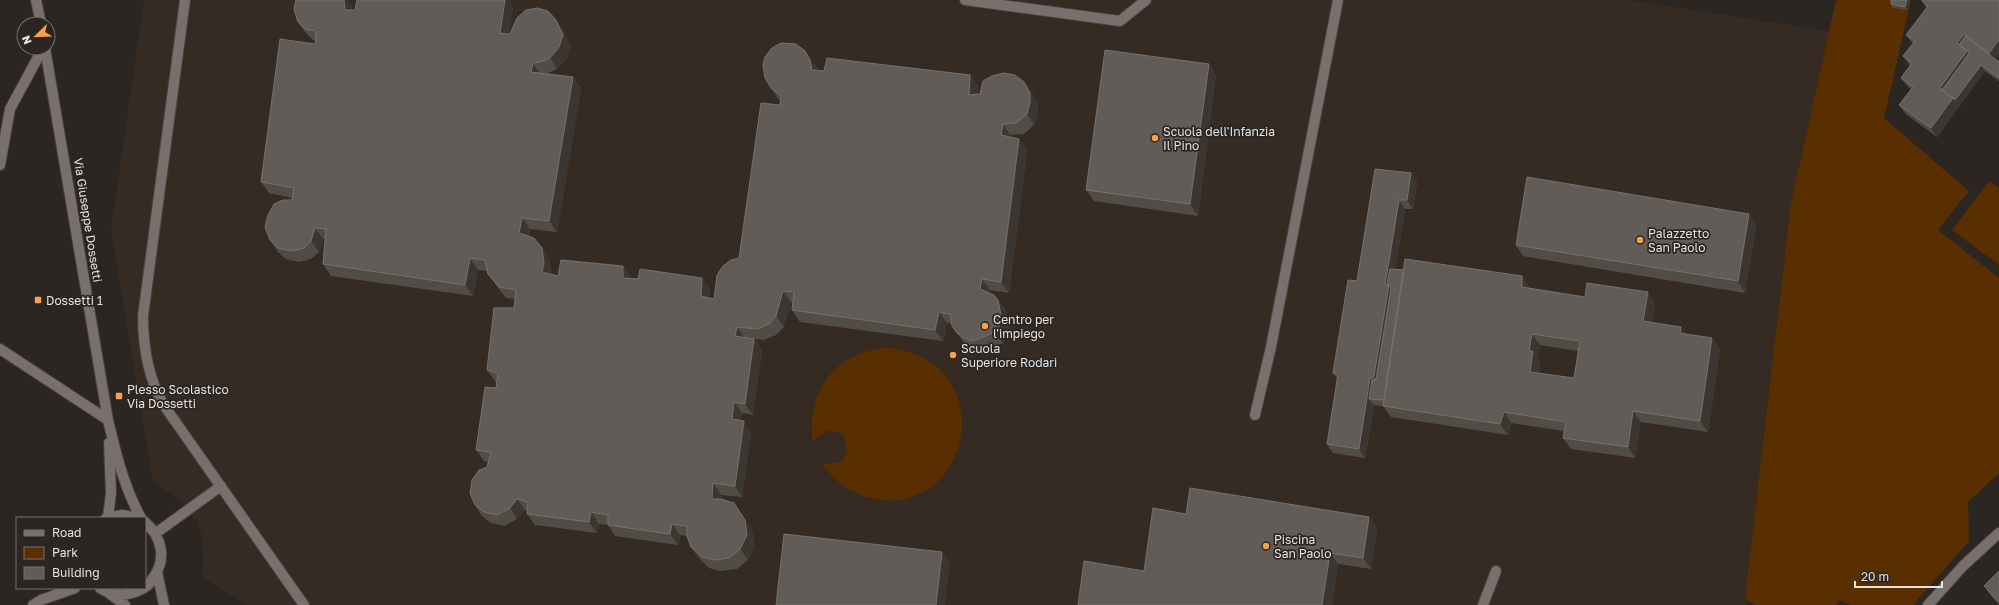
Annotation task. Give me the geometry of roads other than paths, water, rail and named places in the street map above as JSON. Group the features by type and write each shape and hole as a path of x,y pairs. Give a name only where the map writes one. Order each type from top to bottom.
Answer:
{"street":[{"path":"36,0 39,16"},
{"path":"965,0 1120,21 1146,0"},
{"path":"1255,415 1271,347 1338,0"},
{"path":"185,3 145,301 143,332 148,365 156,392 304,605"},
{"path":"0,165 10,109 40,56"},
{"name":"Via Giuseppe Dossetti","path":"45,56 108,420 127,490 140,517"},
{"path":"0,349 108,420"},
{"name":"Via Giuseppe Dossetti","path":"107,517 111,493 108,420"},
{"path":"156,533 221,486"},
{"path":"112,517 122,515 134,517"},
{"path":"146,523 156,533 160,543 162,557 158,572 146,587"},
{"path":"1928,605 1963,566 1999,533"},
{"path":"1483,605 1496,571"},
{"path":"158,572 164,605"},
{"path":"33,605 41,600 72,589"},
{"path":"104,591 123,595 133,594 143,589"},
{"path":"104,591 125,605"}],"place":[{"name":"Scuola dell'Infanzia Il Pino","path":"1155,138"},
{"name":"Palazzetto San Paolo","path":"1640,240"},
{"name":"Dossetti 1","path":"38,300"},
{"name":"Centro per l'impiego","path":"985,326"},
{"name":"Scuola Superiore Rodari","path":"953,355"},
{"name":"Plesso Scolastico Via Dossetti","path":"119,396"},
{"name":"Piscina San Paolo","path":"1266,546"}]}
